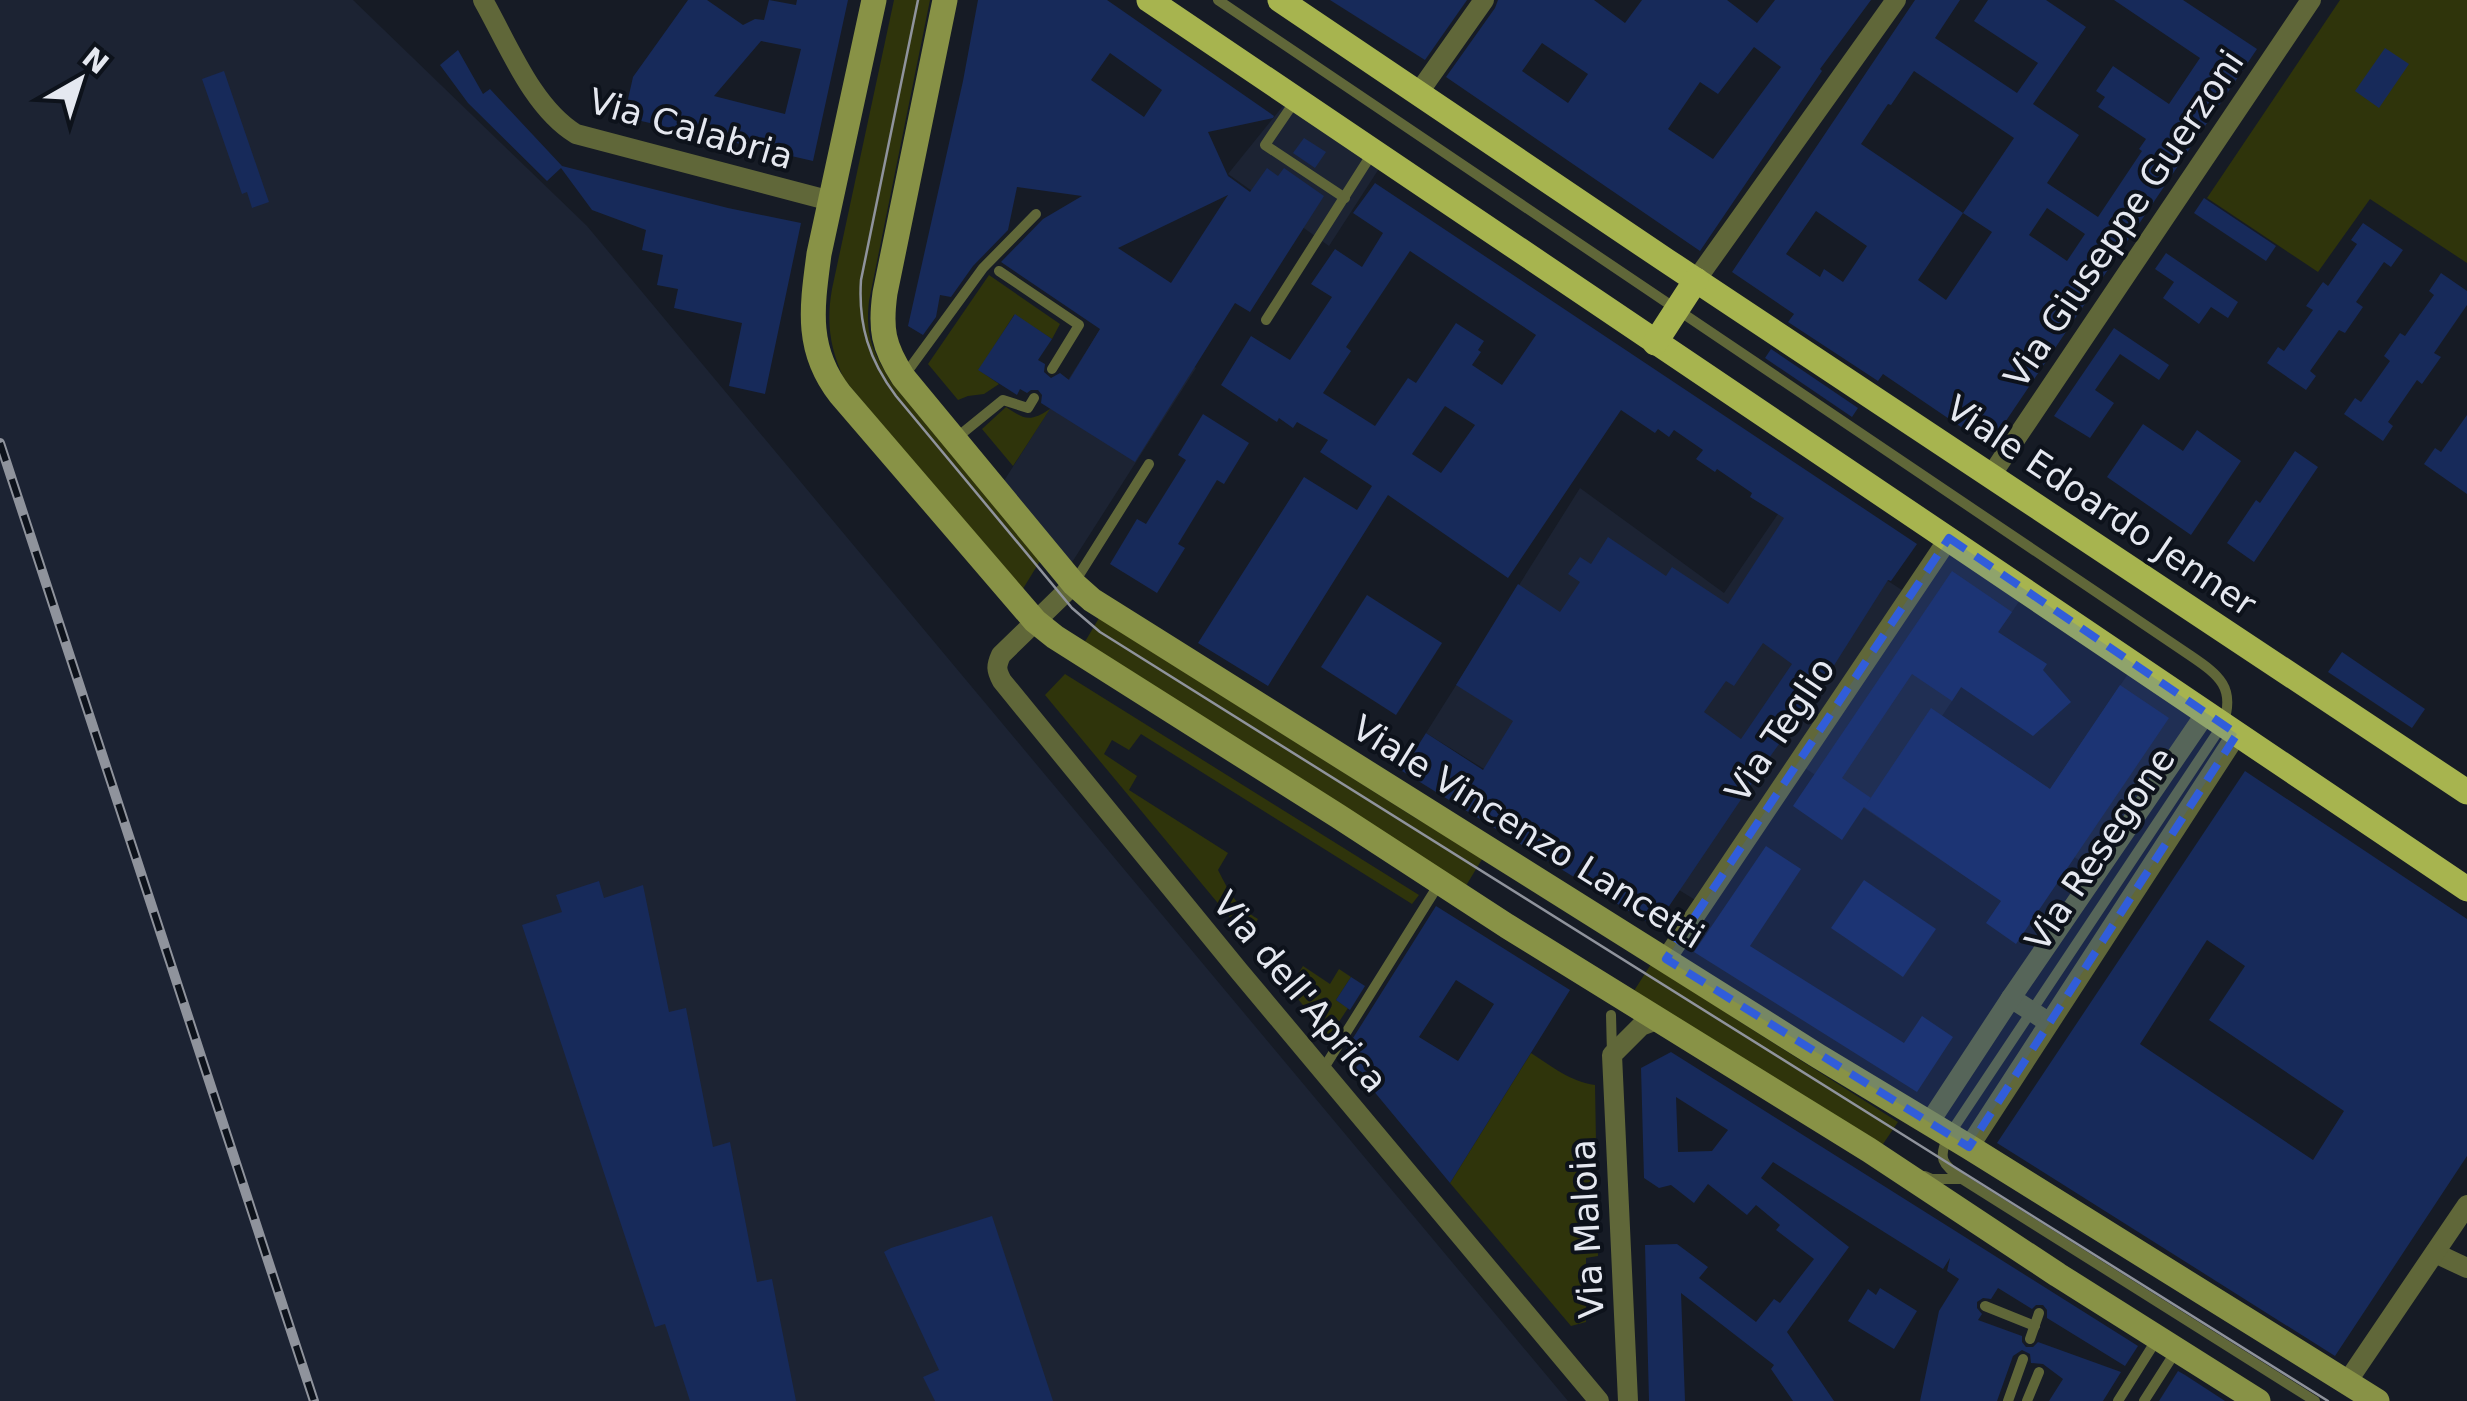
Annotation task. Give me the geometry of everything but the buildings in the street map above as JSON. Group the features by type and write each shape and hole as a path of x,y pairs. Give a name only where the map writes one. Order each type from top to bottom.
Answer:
{"main road":[{"path":"874,0 820,254 813,310 814,340 824,372 840,394 1035,621 1055,638 1440,883 1895,1167 2054,1281 2258,1401"},
{"name":"Viale Vincenzo Lancetti","path":"945,0 884,293 886,345 904,377 1074,584 1092,600 1818,1056 2377,1401"},
{"path":"1149,0 2467,889"},
{"name":"Viale Edoardo Jenner","path":"1280,0 2467,792"},
{"path":"1655,343 1696,280"}],"street":[{"name":"Via Calabria","path":"484,0 534,92 570,130 594,140 831,201"},
{"path":"1419,92 1484,0"},
{"path":"1696,280 1896,0"},
{"name":"Via Giuseppe Guerzoni","path":"1992,474 2311,0"},
{"name":"Via Teglio","path":"1666,959 1948,538"},
{"path":"1035,621 1074,584"},
{"name":"Via dell'Aprica","path":"1035,621 996,664 1002,681 1599,1401"},
{"name":"Via Resegone","path":"1949,1135 2011,998 2222,723"},
{"name":"Via Resegone","path":"1949,1135 2039,1016 2222,723"},
{"path":"2011,998 2039,1016"},
{"path":"1612,1055 1640,1026 1657,1020"},
{"name":"Via Maloia","path":"1612,1055 1628,1401"},
{"path":"2347,1382 2467,1205"},
{"path":"2435,1253 2467,1268"}],"lane":[{"path":"1218,0 2214,672 2226,692 2222,723"},
{"path":"1296,100 1265,145 1344,198"},
{"path":"1266,320 1373,152"},
{"path":"904,377 983,268 1036,214"},
{"path":"998,272 1079,325 1052,368"},
{"path":"954,440 1003,400 1028,408 1034,398"},
{"path":"1074,584 1149,464"},
{"path":"1322,1070 1440,883"},
{"name":"Via Maloia","path":"1611,1015 1612,1055"},
{"path":"1949,1135 1942,1159 1946,1168 1962,1180 2315,1401"},
{"path":"1895,1167 1932,1179 1962,1180"},
{"path":"1985,1306 2035,1326"},
{"path":"2030,1339 2039,1313"},
{"path":"2118,1401 2167,1344"},
{"path":"2144,1401 2167,1344"},
{"path":"2008,1401 2022,1359"},
{"path":"2027,1401 2039,1372"}],"highlighted area":[{"path":"1949,538 2237,734 1969,1147 1666,959"}],"shaded area":[{"path":"0,0 353,0 587,226 1568,1401 0,1401"},
{"path":"1287,101 1382,164 1329,246 1228,174"},
{"path":"1113,309 1196,368 1069,567 1002,484"},
{"path":"1580,488 1724,593 1780,511 1905,592 1700,903 1426,733"},
{"path":"1949,543 2024,594 1942,716 2050,789 2132,668 2199,714 2092,869 2026,824 1982,888 1802,766"}],"green space":[{"path":"894,0 930,0 869,301 869,334 891,382 1040,561 1021,592 844,379 832,346 832,289"},
{"path":"2340,0 2467,0 2467,263 2370,199 2318,272 2207,198"},
{"path":"989,275 1060,324 1052,339 1014,315 979,370 999,384 984,394 958,400 928,364"},
{"path":"1006,407 1028,418 1050,409 1013,466 982,429"},
{"path":"1099,618 1417,819 1484,856 1464,889 1083,645"},
{"path":"1065,674 1419,895 1412,904 1141,734 1129,750 1112,740 1104,754 1137,776 1129,790 1228,853 1218,870 1234,898 1258,919 1246,937 1045,695"},
{"path":"1653,961 1737,1020 1898,1122 1881,1147 1632,994"},
{"path":"1303,966 1330,984 1339,969 1351,977 1336,1000 1348,1008 1329,1037 1289,988"},
{"path":"1531,1053 1569,1077 1595,1085 1598,1256 1586,1258 1586,1322 1571,1326 1450,1183"}],"tram line":[{"path":"918,0 861,280 861,312 867,341 896,396 1072,608 1100,632 2328,1401"}],"railway":[{"path":"0,443 314,1401"}]}
